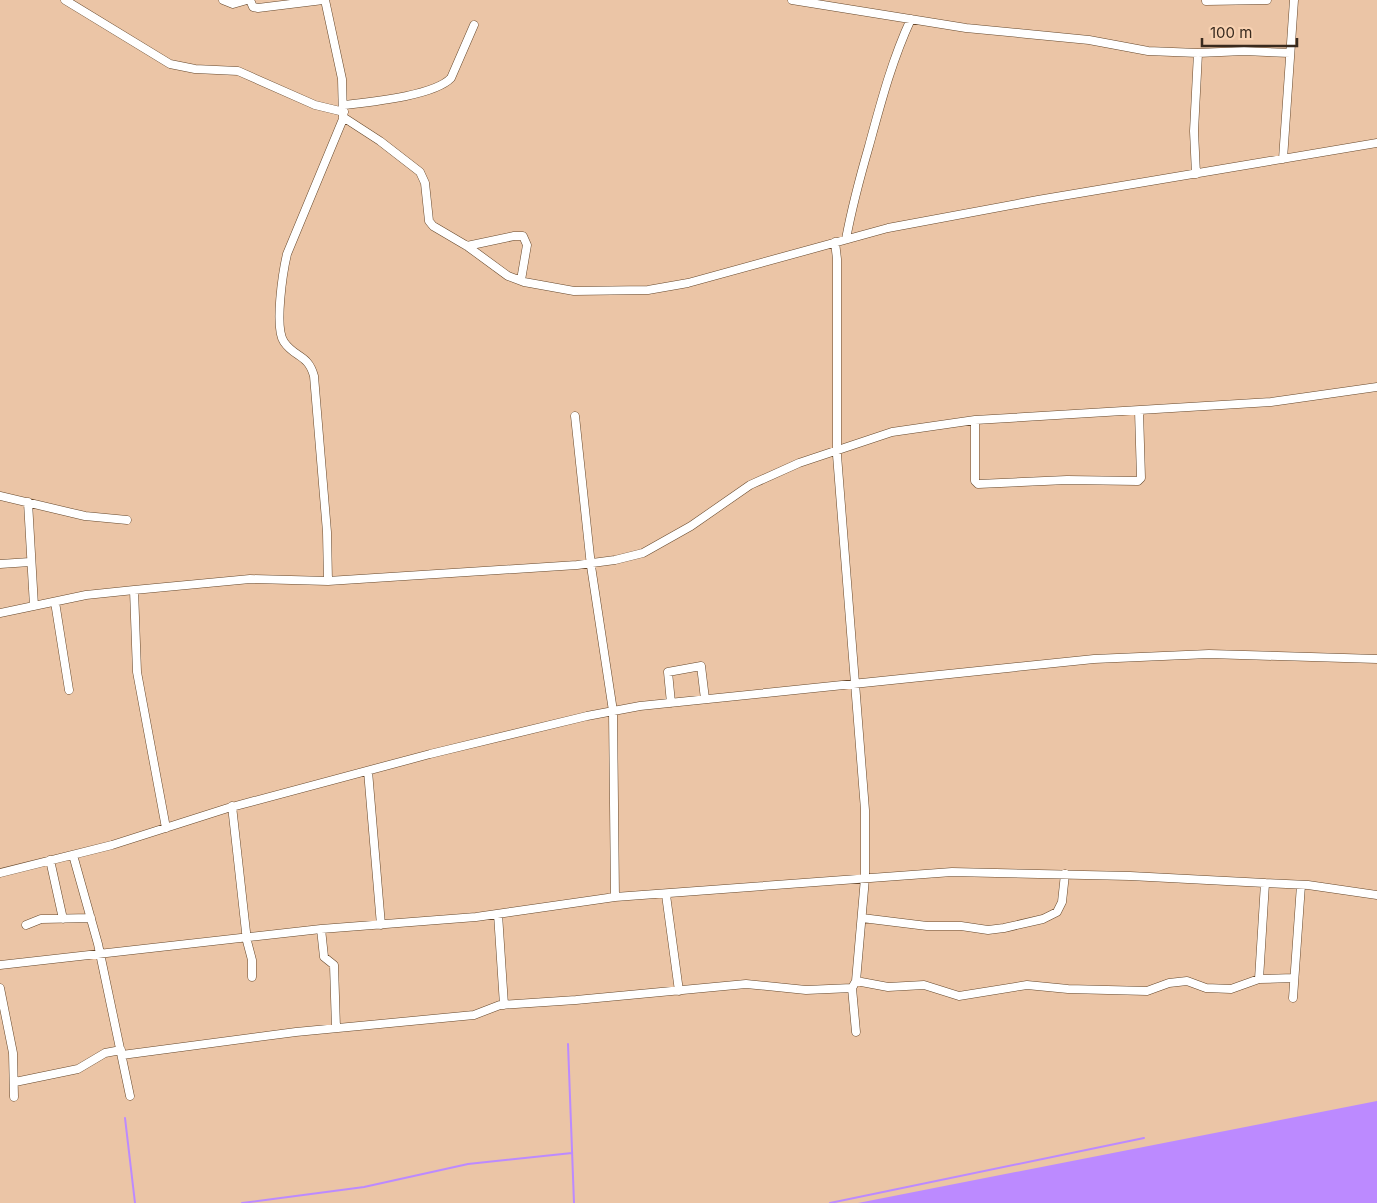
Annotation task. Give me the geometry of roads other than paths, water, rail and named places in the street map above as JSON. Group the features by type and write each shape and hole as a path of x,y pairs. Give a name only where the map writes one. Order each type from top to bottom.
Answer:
{"street":[{"path":"65,0 170,64 195,69 238,71 315,104 344,111 420,172 425,183 430,223 467,246 502,272 521,280 574,291 665,288 695,282 888,228 1038,200 1377,143"},
{"path":"223,0 233,4 249,0 253,7 258,8 324,0 342,79 344,111 340,131 287,254 284,265 280,319 282,338 287,345 309,362 314,376 327,532 328,581"},
{"path":"792,0 975,29 1089,40 1148,50 1198,53 1244,51 1290,53"},
{"path":"1206,1 1267,0"},
{"path":"1283,159 1294,0"},
{"path":"846,239 856,188 882,99 895,56 911,18"},
{"path":"344,111 414,94 445,84 451,78 474,25"},
{"path":"1196,174 1194,123 1198,53"},
{"path":"467,246 514,236 523,236 527,244 521,280"},
{"path":"835,242 837,259 837,450 865,810 865,878 854,984 856,1032"},
{"path":"0,613 134,590 250,579 328,581 591,564 615,560 656,547 691,526 750,485 799,463 892,432 975,420 1271,402 1377,387"},
{"path":"975,420 975,481 978,484 1067,480 1138,481 1141,478 1139,411"},
{"path":"575,416 591,564 612,711 615,897"},
{"path":"0,496 85,516 127,520"},
{"path":"28,502 34,606"},
{"path":"0,564 30,562"},
{"path":"134,590 134,640 137,672 166,828"},
{"path":"56,602 68,690"},
{"path":"0,872 112,846 232,806 430,754 612,711 705,699 1049,663 1167,656 1273,655 1377,659"},
{"path":"671,703 668,672 700,666 703,667 705,699"},
{"path":"368,771 381,925"},
{"path":"232,806 246,939 252,960 252,978"},
{"path":"72,855 100,953 130,1096"},
{"path":"50,860 63,919"},
{"path":"0,965 246,939 321,929 498,914 615,897 666,895 952,872 1065,874 1265,883 1301,885 1377,895"},
{"path":"862,918 927,926 961,926 988,930 1004,928 1043,919 1057,912 1062,902 1065,874"},
{"path":"1259,979 1265,883"},
{"path":"1293,998 1301,885"},
{"path":"666,895 679,991"},
{"path":"498,914 504,1005"},
{"path":"26,925 41,919 91,918"},
{"path":"321,929 324,957 334,965 336,1028"},
{"path":"15,1082 78,1069 105,1053 122,1053 336,1028 474,1015 495,1006 504,1005 755,984 806,990 854,984 888,987 924,985 963,996 1027,985 1068,989 1147,991 1169,983 1187,981 1206,988 1231,989 1259,979 1294,978"},
{"path":"0,988 13,1053 14,1097"}],"waterway":[{"path":"568,1044 574,1203"},
{"path":"125,1118 135,1203"},
{"path":"830,1203 1144,1138"},
{"path":"242,1203 364,1187 468,1164 572,1153"}]}
